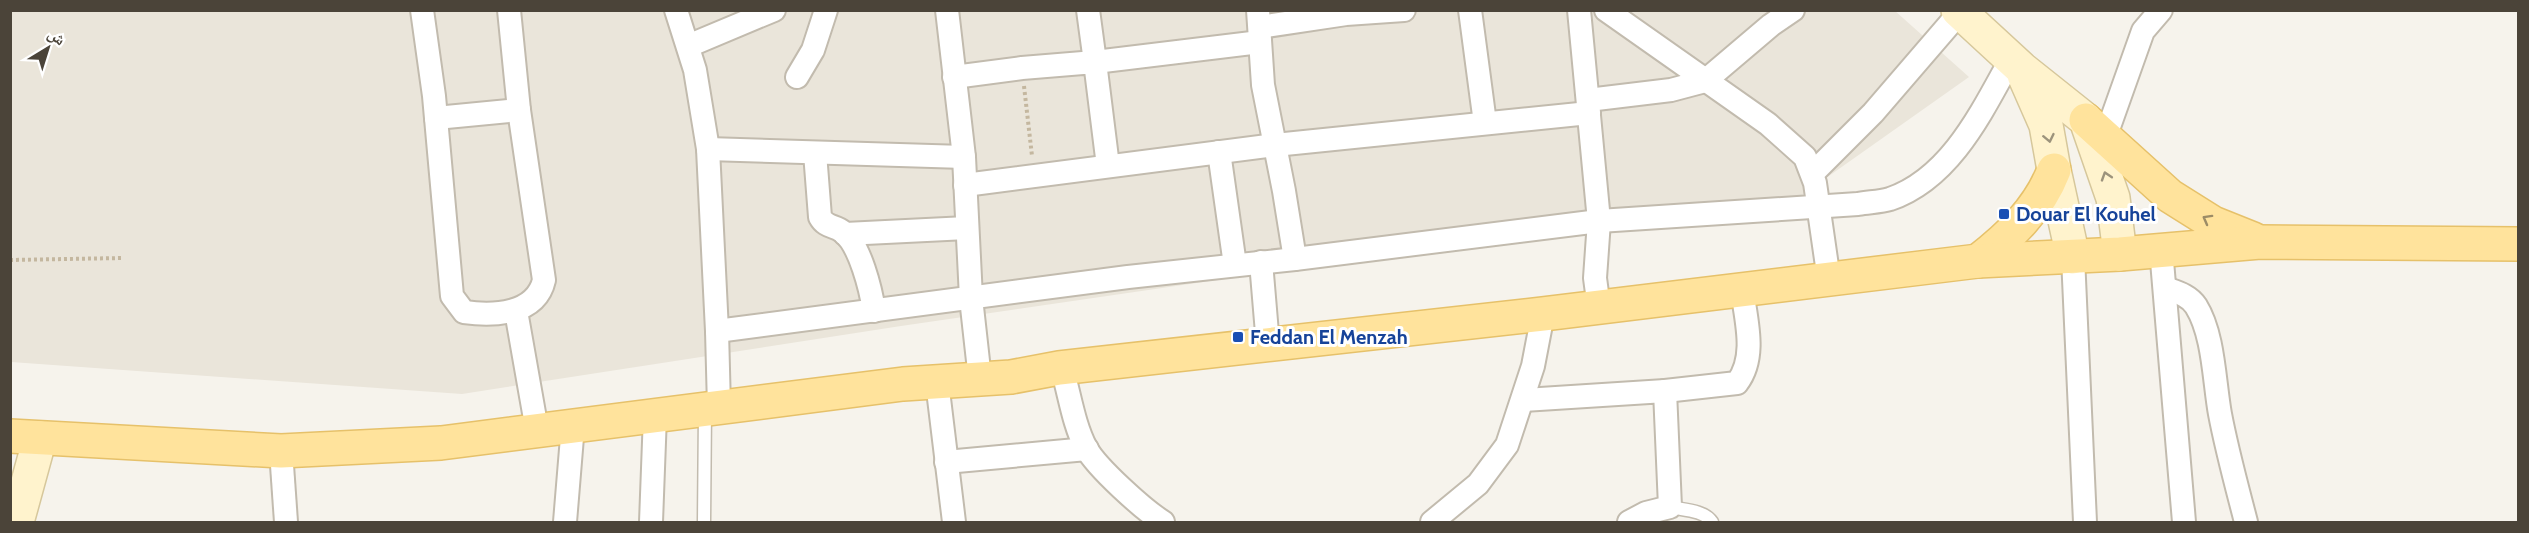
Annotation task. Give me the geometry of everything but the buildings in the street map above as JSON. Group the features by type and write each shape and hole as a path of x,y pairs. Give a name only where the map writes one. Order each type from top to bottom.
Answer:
{"main road":[{"path":"1959,11 2170,196 2213,223 2260,242"},
{"path":"2017,64 2046,125 2073,257"},
{"path":"2095,129 2113,198 2120,254"},
{"path":"1978,261 2030,213 2048,186 2054,170"},
{"path":"17,522 25,437 281,451 441,443 712,408 1599,308 1978,261 2120,254 2260,242 2518,244"}],"street":[{"path":"422,10 436,118 452,296 464,312 481,314 516,311 537,297 542,290 544,280 519,110 509,10"},
{"path":"676,10 688,46 699,92 708,149 717,331 712,408"},
{"path":"688,46 774,10"},
{"path":"797,77 813,50 826,10"},
{"path":"947,10 964,157 971,298 980,379"},
{"path":"1088,10 1108,166"},
{"path":"954,77 1095,62 1259,27 1345,12 1404,10"},
{"path":"1470,10 1485,123"},
{"path":"1579,10 1599,221 1595,278 1599,308"},
{"path":"1606,10 1768,124 1805,157 1813,173 1820,206 1828,280"},
{"path":"965,185 1275,144 1485,123 1588,107 1671,90 1705,81 1771,25 1793,10"},
{"path":"2095,129 2142,21 2161,10"},
{"path":"1813,173 1873,113 1959,11"},
{"path":"1259,27 1263,85 1295,259"},
{"path":"717,331 1599,221 1888,200 1906,192 1927,177 1961,144 2017,64"},
{"path":"436,118 519,110"},
{"path":"708,149 964,157"},
{"path":"1219,152 1235,265"},
{"path":"815,153 820,217 826,225 845,234 968,228"},
{"path":"845,234 854,247 863,268 874,310"},
{"path":"2161,249 2184,522"},
{"path":"2073,257 2085,522"},
{"path":"1261,262 1268,345"},
{"path":"2165,288 2182,294 2192,301 2200,314 2212,358 2220,416 2246,522"},
{"path":"1523,400 1665,391 1737,383 1745,372 1749,348 1742,290"},
{"path":"516,311 537,430"},
{"path":"1432,522 1478,484 1507,445 1533,366 1543,314"},
{"path":"1059,368 1063,372 1076,423 1087,449 1118,484 1153,516 1163,522"},
{"path":"937,382 954,522"},
{"path":"1629,522 1646,513 1670,507 1665,391"},
{"path":"651,522 655,415"},
{"path":"565,522 573,425"},
{"path":"946,462 1087,449"},
{"path":"281,451 286,522"}],"lane":[{"path":"704,522 712,408"},
{"path":"1670,507 1696,512 1709,518 1712,522"}],"path":[{"path":"1022,68 1034,176"},
{"path":"10,260 122,258"}],"shaded area":[{"path":"1894,10 1969,77 1802,195 901,326 462,394 11,362 10,11"}],"place":[{"name":"Douar El Kouhel","path":"2004,214"},
{"name":"Feddan El Menzah","path":"1238,337"}]}
